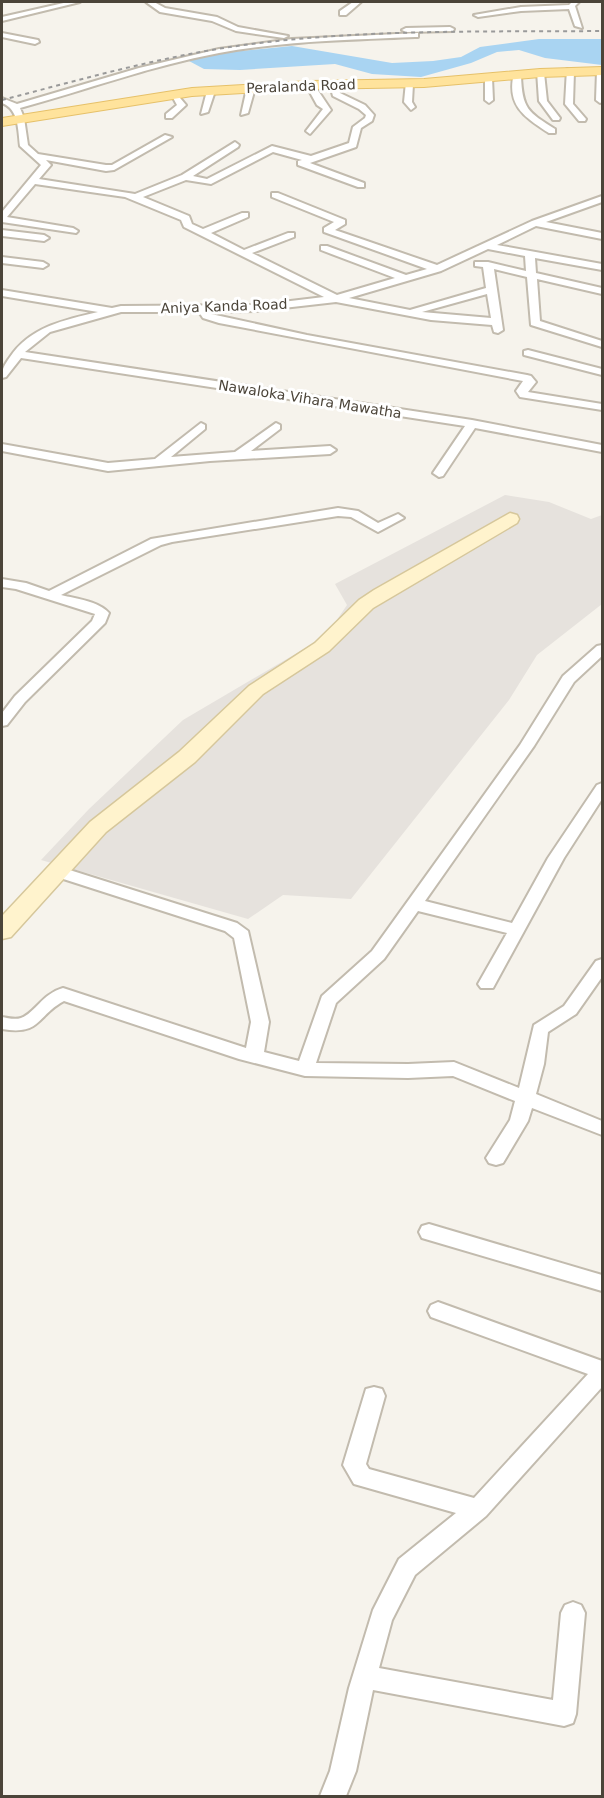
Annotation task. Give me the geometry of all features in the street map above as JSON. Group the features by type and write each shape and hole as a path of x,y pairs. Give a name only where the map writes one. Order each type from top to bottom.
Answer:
{"main road":[{"name":"Peralanda Road","path":"2,122 18,113 175,94 310,85 409,84 540,73 602,71"}],"street":[{"path":"2,19 76,2"},
{"path":"150,2 163,9 214,19 236,29 268,34 450,29"},
{"path":"344,13 357,2"},
{"path":"478,15 573,4 579,26"},
{"path":"18,113 154,65 219,51 316,39 415,34"},
{"path":"2,35 35,42"},
{"path":"570,71 569,104 582,119"},
{"path":"600,100 602,71"},
{"path":"540,73 543,101 556,118"},
{"path":"517,75 517,103 552,131"},
{"path":"488,78 489,100"},
{"path":"409,84 408,102 411,107"},
{"path":"310,85 320,103 327,110 310,130"},
{"path":"334,85 333,92 338,97 362,106 370,115 369,119 357,128 353,145 301,163 361,186"},
{"path":"244,113 251,88"},
{"path":"204,112 211,91"},
{"path":"169,116 182,105 175,94"},
{"path":"2,100 9,101 18,113 24,146 46,165 2,218 73,231"},
{"path":"36,156 95,168 114,167 168,137"},
{"path":"135,197 185,177 235,145"},
{"path":"208,182 272,149 310,159"},
{"path":"95,168 95,170 112,173 122,171 145,159"},
{"path":"185,177 224,184"},
{"path":"32,181 135,197 186,218 187,225 336,299 409,313 498,326 488,265"},
{"path":"274,195 342,222 327,230 437,269"},
{"name":"Aniya Kanda Road","path":"2,375 23,347 46,330 121,309 257,308 336,299 437,269 535,223 603,199"},
{"path":"203,233 245,215"},
{"path":"535,223 602,236"},
{"path":"2,233 44,238"},
{"path":"244,253 291,235"},
{"path":"489,246 603,267"},
{"path":"324,248 407,279"},
{"path":"530,255 535,323 603,344"},
{"path":"2,260 43,265"},
{"path":"458,260 531,273 603,291"},
{"path":"409,313 492,290"},
{"path":"2,293 112,311"},
{"path":"201,309 207,316 219,320 526,378 530,382 522,391 524,395 603,407"},
{"path":"528,353 603,372"},
{"name":"Nawaloka Vihara Mawatha","path":"17,354 472,424 603,449"},
{"path":"439,473 472,424"},
{"path":"158,462 201,427"},
{"path":"237,456 276,427"},
{"path":"2,448 108,467 330,450"},
{"path":"50,596 156,542 172,538 338,512 354,514 378,528 399,518"},
{"path":"2,931 98,827 187,757 256,690 322,647 366,604 510,519"},
{"path":"2,583 19,584 50,596 94,608 102,613 98,623 20,699 2,722"},
{"path":"305,1068 328,1000 378,955 527,746 568,679 603,649"},
{"path":"488,984 556,858 603,788"},
{"path":"57,871 231,927 242,935 260,1022 254,1056"},
{"path":"414,904 517,930"},
{"path":"496,1158 519,1121 535,1064 540,1029 570,1010 603,965"},
{"path":"2,1023 24,1026 32,1021 52,998 63,994 254,1056 305,1068 408,1071 454,1069 603,1128"},
{"path":"429,1232 603,1283"},
{"path":"333,1797 343,1771 364,1677 381,1618 407,1567 478,1509 603,1372 438,1311"},
{"path":"374,1396 354,1465 363,1477 478,1509"},
{"path":"364,1677 564,1714 573,1613"}],"shaded area":[{"path":"505,495 549,502 591,519 602,515 602,604 537,655 509,700 351,899 283,895 248,919 41,860 89,809 183,720 326,636 347,605 335,584"}],"water":[{"path":"539,39 602,39 602,65 545,58 519,50 497,52 471,63 421,77 372,74 335,64 240,70 204,69 189,61 221,53 292,46 392,63 433,61 461,57 480,47"}],"railway":[{"path":"2,100 163,60 260,43 388,33 602,31"}]}
